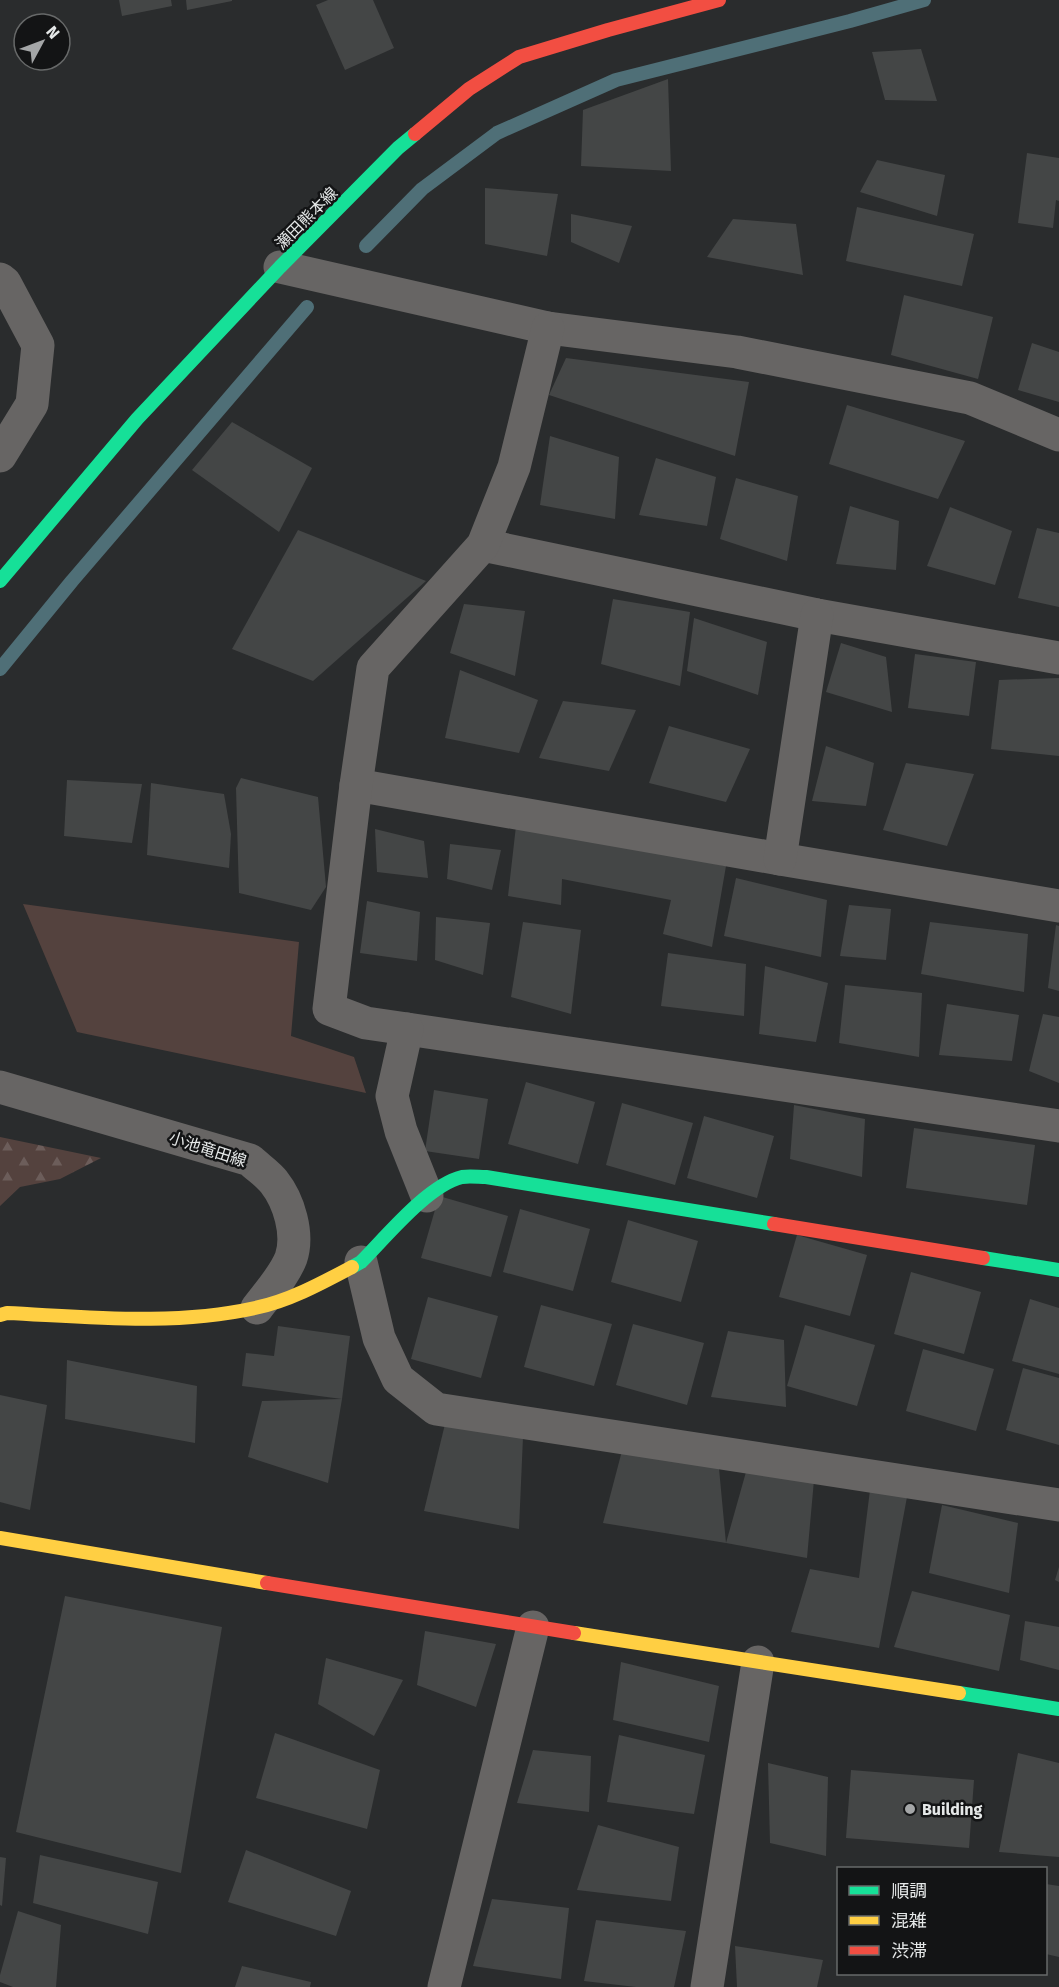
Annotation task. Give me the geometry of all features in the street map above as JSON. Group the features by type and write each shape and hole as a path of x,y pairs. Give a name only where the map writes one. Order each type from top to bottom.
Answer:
{"street":[{"name":"瀬田熊本線","path":"0,581 137,419 280,267 398,148 469,89 519,57 719,0"},
{"path":"280,267 548,328 737,352 970,398 1059,435"},
{"path":"0,279 5,283 38,345 32,404 0,456"},
{"path":"548,328 514,466 483,545 373,668 356,785 329,1010 366,1023 1059,1126"},
{"path":"483,545 818,615 1059,658"},
{"path":"780,859 818,615"},
{"path":"356,785 1059,906"},
{"path":"407,1029 392,1096 401,1131 426,1196"},
{"name":"小池竜田線","path":"0,1087 250,1160 274,1181 286,1204 295,1236 291,1256 283,1273 257,1308"},
{"path":"2,1313 152,1320 205,1316 257,1308 313,1288 361,1262 426,1196 446,1184 463,1178 486,1177 1059,1270"},
{"path":"361,1262 379,1338 398,1379 436,1409 1059,1505"},
{"path":"0,1538 533,1627 1059,1709"},
{"path":"444,1987 533,1627"},
{"path":"707,1987 758,1662"}],"green space":[{"path":"23,904 299,942 291,1036 354,1057 366,1093 77,1032"},
{"path":"0,1137 101,1158 60,1179 20,1187 0,1206"}],"building":[{"path":"119,0 171,0 172,6 122,16"},
{"path":"186,0 232,0 232,1 187,10"},
{"path":"328,0 373,0 394,48 345,70 316,5"},
{"path":"921,49 937,101 885,100 872,52"},
{"path":"668,79 671,171 581,166 583,110"},
{"path":"1027,153 1059,158 1059,201 1056,200 1053,228 1018,223"},
{"path":"877,160 945,175 937,216 860,192"},
{"path":"485,188 558,194 547,256 485,244"},
{"path":"857,207 974,234 962,286 846,261"},
{"path":"571,214 632,226 619,263 571,242"},
{"path":"733,219 796,224 803,275 707,257"},
{"path":"904,295 993,317 978,379 891,355"},
{"path":"1032,343 1059,352 1059,402 1018,390"},
{"path":"566,358 749,382 735,456 549,395"},
{"path":"847,405 965,441 938,499 829,464"},
{"path":"232,422 312,468 279,532 192,470"},
{"path":"550,436 619,457 615,519 540,505"},
{"path":"656,458 716,477 707,526 639,515"},
{"path":"736,478 798,496 787,561 720,539"},
{"path":"850,506 899,521 896,570 836,564"},
{"path":"950,507 1012,531 995,585 927,566"},
{"path":"1037,528 1059,533 1059,607 1018,598"},
{"path":"298,530 426,581 313,681 232,649"},
{"path":"613,599 690,612 680,686 601,664"},
{"path":"464,604 525,611 515,676 450,653"},
{"path":"694,618 767,642 758,695 687,671"},
{"path":"841,643 886,657 892,712 826,692"},
{"path":"915,654 976,662 969,716 908,708"},
{"path":"460,670 538,700 519,753 445,738"},
{"path":"1059,678 1059,756 991,749 999,680"},
{"path":"563,701 636,710 609,771 539,758"},
{"path":"669,726 750,749 726,802 649,783"},
{"path":"826,746 874,763 866,806 812,801"},
{"path":"906,763 974,774 947,846 883,830"},
{"path":"241,778 318,797 326,887 311,910 239,893 236,788"},
{"path":"67,780 142,784 132,843 64,836"},
{"path":"151,783 224,794 231,834 229,868 147,855"},
{"path":"516,826 726,866 712,947 663,934 671,900 562,879 561,905 508,896"},
{"path":"375,829 424,841 428,878 377,872"},
{"path":"450,844 501,850 492,890 447,879"},
{"path":"736,878 827,900 821,957 724,936"},
{"path":"367,901 420,912 417,961 360,953"},
{"path":"849,905 891,909 886,960 840,956"},
{"path":"436,917 490,923 483,975 435,960"},
{"path":"523,922 581,930 571,1014 511,997"},
{"path":"930,922 1028,934 1024,992 921,974"},
{"path":"1056,925 1059,926 1059,991 1048,988"},
{"path":"668,953 746,964 744,1016 661,1006"},
{"path":"765,966 828,983 816,1042 759,1034"},
{"path":"845,985 922,993 919,1057 839,1043"},
{"path":"947,1004 1019,1015 1012,1061 939,1055"},
{"path":"1043,1014 1059,1017 1059,1083 1029,1071"},
{"path":"526,1082 595,1102 578,1164 508,1144"},
{"path":"434,1090 488,1099 479,1159 425,1151"},
{"path":"622,1103 693,1123 675,1185 606,1165"},
{"path":"794,1105 865,1119 862,1177 790,1159"},
{"path":"704,1116 774,1136 757,1198 687,1178"},
{"path":"914,1128 1035,1145 1027,1205 906,1188"},
{"path":"439,1196 508,1216 491,1277 421,1258"},
{"path":"520,1209 590,1229 573,1291 503,1272"},
{"path":"628,1220 698,1241 681,1302 611,1282"},
{"path":"797,1235 867,1255 850,1316 779,1297"},
{"path":"911,1272 981,1292 964,1354 894,1334"},
{"path":"428,1297 498,1316 481,1378 411,1359"},
{"path":"1030,1299 1059,1308 1059,1374 1012,1361"},
{"path":"541,1305 612,1324 594,1386 524,1367"},
{"path":"633,1324 704,1343 687,1405 616,1385"},
{"path":"805,1325 875,1345 857,1406 787,1386"},
{"path":"278,1326 350,1336 342,1399 242,1386 246,1353 274,1356"},
{"path":"728,1331 784,1340 786,1407 711,1397"},
{"path":"923,1349 994,1369 976,1431 906,1411"},
{"path":"67,1360 197,1386 195,1443 65,1419"},
{"path":"1023,1368 1059,1378 1059,1445 1006,1430"},
{"path":"0,1395 47,1405 30,1510 0,1502"},
{"path":"342,1399 328,1483 248,1457 262,1401"},
{"path":"445,1424 523,1437 519,1529 424,1511"},
{"path":"623,1447 718,1458 726,1543 603,1523"},
{"path":"746,1472 814,1480 807,1558 726,1543"},
{"path":"870,1490 907,1497 879,1648 791,1632 810,1569 859,1578"},
{"path":"942,1505 1018,1523 1009,1593 929,1573"},
{"path":"1059,1567 1059,1582 1055,1580"},
{"path":"912,1591 1010,1615 999,1671 894,1647"},
{"path":"65,1596 222,1627 181,1873 16,1832"},
{"path":"1025,1621 1059,1627 1059,1670 1020,1660"},
{"path":"425,1631 496,1644 476,1707 417,1685"},
{"path":"326,1658 403,1680 374,1736 318,1704"},
{"path":"621,1662 719,1686 709,1742 613,1720"},
{"path":"275,1733 380,1770 367,1829 256,1798"},
{"path":"619,1735 705,1755 694,1814 607,1802"},
{"path":"533,1750 591,1756 589,1812 517,1803"},
{"path":"1018,1753 1059,1763 1059,1857 999,1852"},
{"path":"768,1763 828,1777 826,1856 770,1843"},
{"name":"Building","path":"851,1770 974,1780 969,1848 846,1838"},
{"path":"598,1825 679,1847 671,1901 577,1890"},
{"path":"246,1850 351,1891 336,1936 228,1902"},
{"path":"40,1855 158,1882 148,1934 33,1903"},
{"path":"0,1857 6,1858 2,1906 0,1905"},
{"path":"1047,1884 1059,1886 1059,1957 1047,1954"},
{"path":"492,1899 569,1908 561,1979 473,1966"},
{"path":"18,1911 61,1925 56,1987 13,1987 0,1982"},
{"path":"596,1920 686,1931 674,1987 636,1987 584,1981"},
{"path":"735,1946 823,1960 817,1987 737,1987"},
{"path":"242,1966 311,1982 310,1987 235,1987"}],"waterway":[{"path":"366,246 422,189 497,133 616,80 924,0"},
{"path":"0,669 72,581 307,307"}],"traffic: fast":[{"path":"0,581 137,419 280,267 398,148 415,134"},
{"path":"352,1267 361,1262 395,1226 435,1190 462,1177 486,1177 774,1224"},
{"path":"983,1258 1059,1270"},
{"path":"959,1693 1059,1709"}],"traffic: slow":[{"path":"0,1315 7,1313 162,1319 224,1314 280,1301 352,1267"},
{"path":"0,1538 267,1583"},
{"path":"574,1633 959,1693"}],"traffic: jam":[{"path":"415,134 469,89 519,57 719,0"},
{"path":"774,1224 983,1258"},
{"path":"267,1583 574,1633"}],"place":[{"name":"Building","path":"910,1809"}]}
